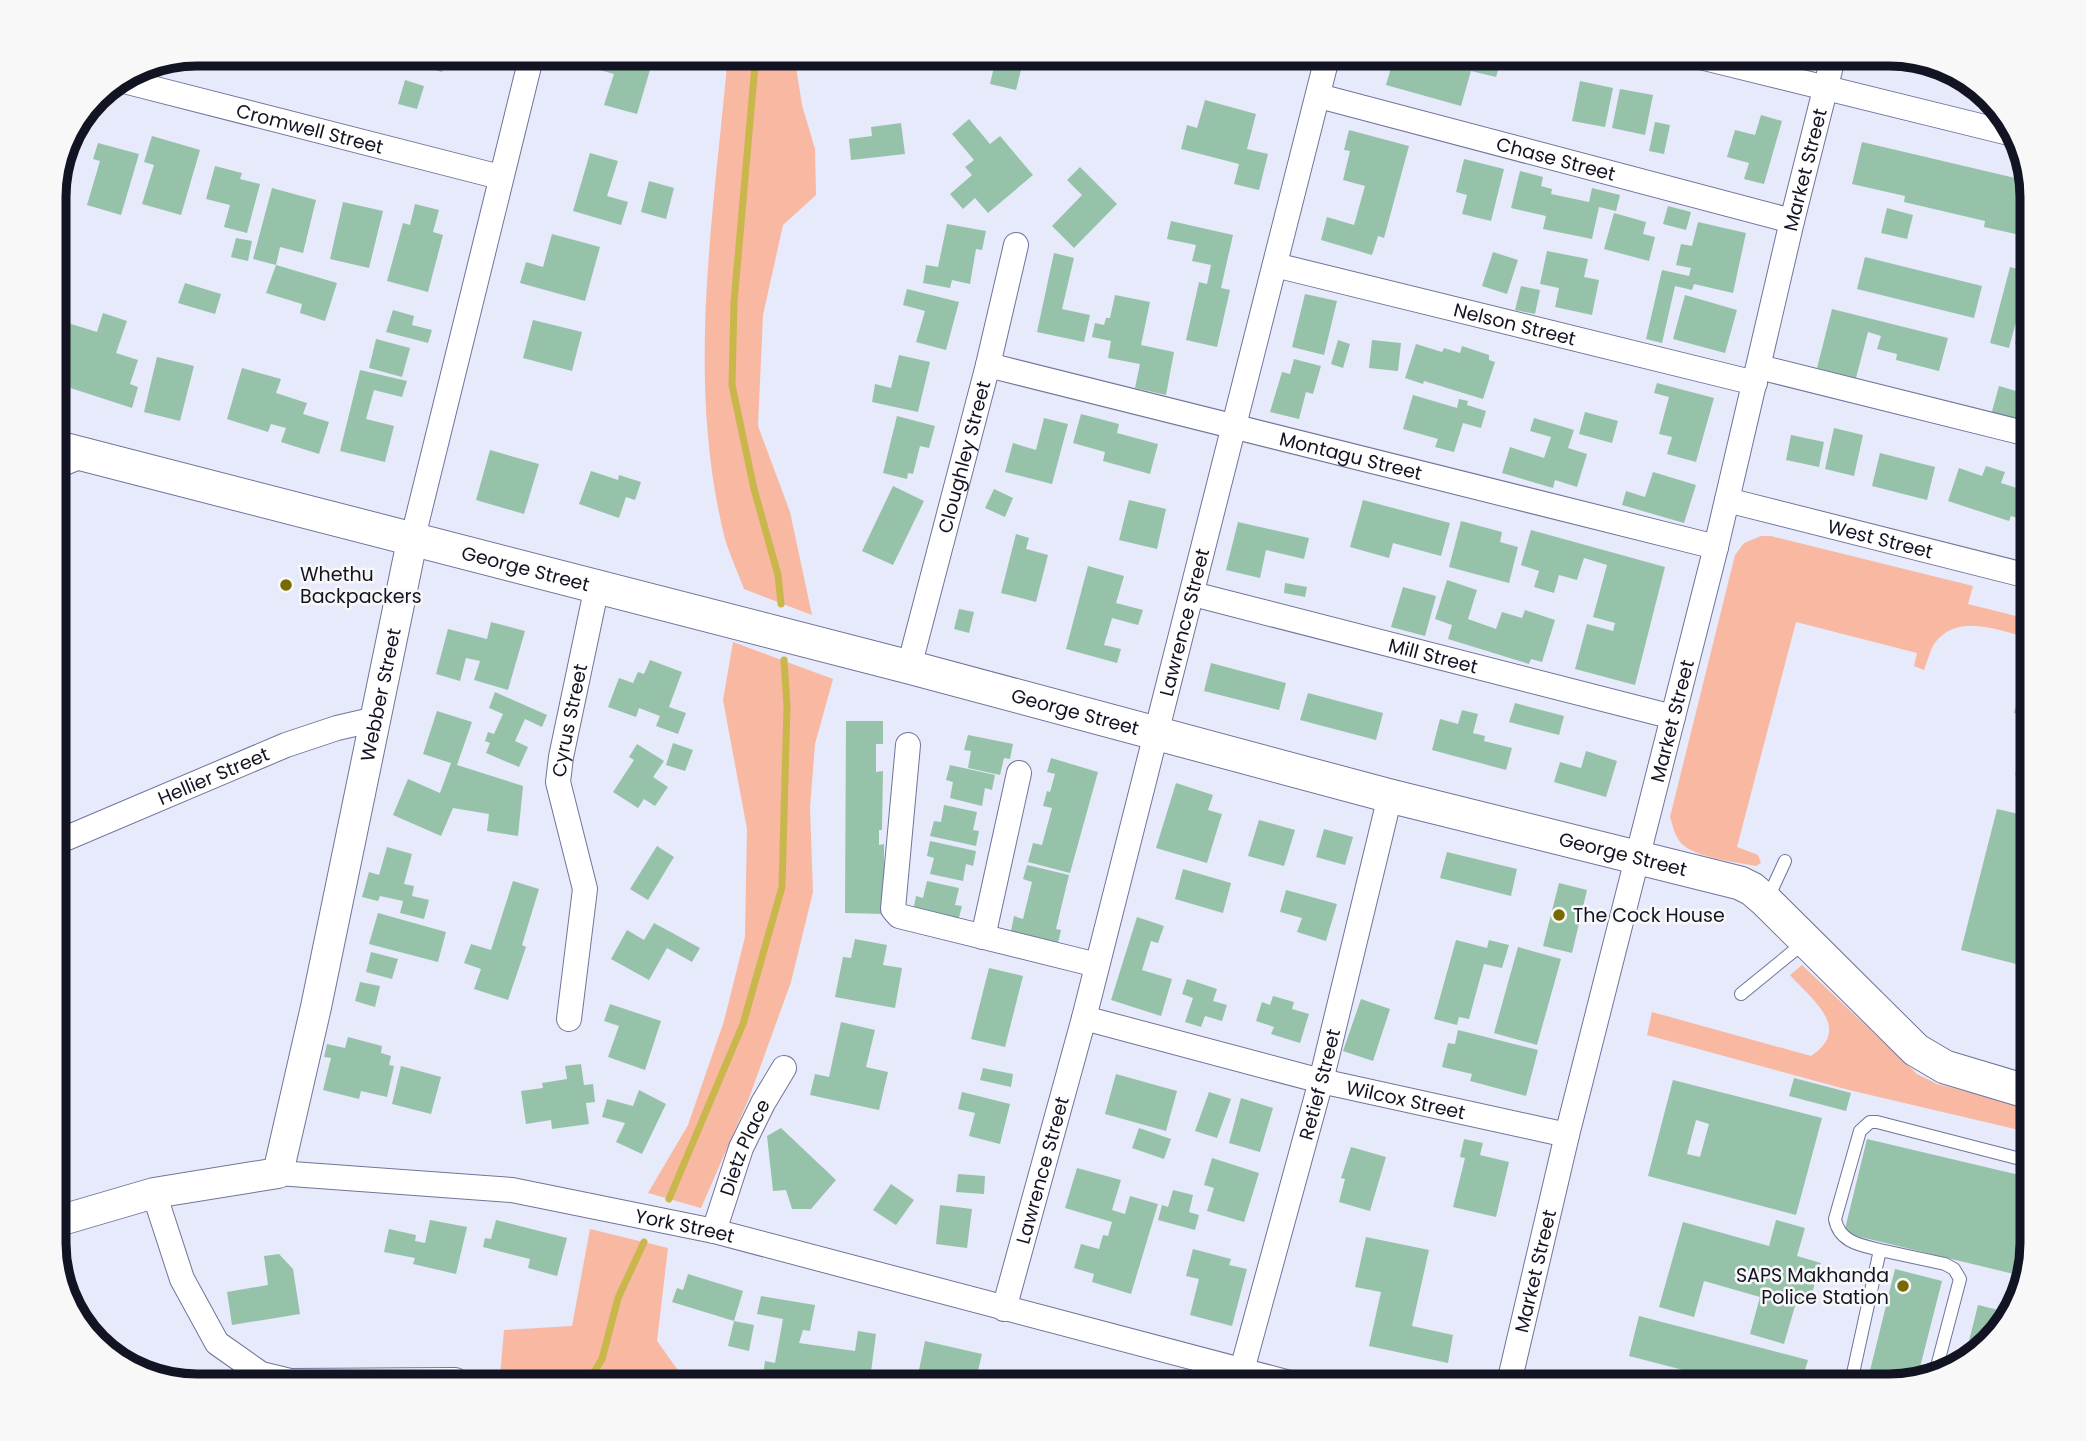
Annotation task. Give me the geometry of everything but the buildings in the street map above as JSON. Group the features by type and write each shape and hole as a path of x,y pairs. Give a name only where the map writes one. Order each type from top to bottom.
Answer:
{"main road":[{"name":"George Street","path":"67,457 597,586 1390,796 1740,883 1766,901 1916,1050 1945,1067 2020,1089"}],"street":[{"name":"Lawrence Street","path":"1004,1309 1084,1018 1325,66"},
{"path":"1736,66 2001,131"},
{"name":"Market Street","path":"1511,1374 1567,1135 1716,547 1831,66"},
{"name":"Webber Street","path":"278,1173 319,993 412,541 529,67"},
{"name":"Cromwell Street","path":"134,83 500,177"},
{"name":"Chase Street","path":"1319,96 1792,221"},
{"name":"Cloughley Street","path":"909,667 988,365 1016,245"},
{"name":"Nelson Street","path":"1275,265 2020,432"},
{"name":"Montagu Street","path":"988,365 1716,547"},
{"name":"West Street","path":"1727,500 2020,574"},
{"name":"Cyrus Street","path":"569,1019 585,889 558,782 597,586"},
{"name":"Mill Street","path":"1193,594 1673,718"},
{"name":"Hellier Street","path":"67,838 286,745 337,728 376,719"},
{"path":"908,745 893,909 899,916 1097,965"},
{"path":"983,937 1019,773"},
{"name":"Retief Street","path":"1242,1370 1321,1081 1390,796"},
{"name":"Wilcox Street","path":"1084,1018 1321,1081 1567,1135"},
{"name":"Dietz Place","path":"714,1231 741,1149 763,1103 784,1069"},
{"name":"York Street","path":"67,1218 154,1193 278,1173 512,1191 714,1231 1257,1374"},
{"path":"154,1193 182,1279 205,1324 217,1343 261,1374"}],"lane":[{"path":"1766,901 1785,860"},
{"path":"1741,994 1807,940"},
{"path":"1938,1365 1960,1279 1954,1269 1945,1264 1854,1243 1837,1228 1835,1219 1860,1131 1865,1125 1877,1122 2020,1159"},
{"path":"1853,1374 1880,1250"}],"shaded area":[{"path":"727,67 796,67 802,105 815,149 816,195 783,225 763,315 758,426 790,512 812,615 744,589 725,539 713,479 707,418 706,297"},
{"path":"1761,536 1771,536 1973,586 1968,604 2020,617 2020,636 1980,626 1955,628 1944,634 1934,644 1924,670 1914,666 1917,653 1796,622 1737,847 1758,855 1761,863 1756,866 1716,859 1687,848 1677,837 1670,817 1735,555 1744,543"},
{"path":"733,642 833,679 815,744 810,808 813,892 791,982 749,1098 701,1208 648,1193 688,1125 724,1021 745,937 747,829 723,700"},
{"path":"1802,965 1917,1074 1937,1084 2020,1104 2020,1130 1849,1090 1647,1035 1652,1012 1811,1056 1823,1046 1829,1035 1829,1025 1817,1004 1790,975"},
{"path":"590,1229 668,1248 657,1341 681,1374 500,1374 504,1330 572,1326"}],"waterway":[{"path":"755,67 734,302 732,385 754,489 778,575 781,604"},
{"path":"669,1199 743,1024 782,887 787,706 784,660"},
{"path":"593,1374 602,1359 618,1298 644,1242"}],"place":[{"name":"Whethu Backpackers","path":"286,585"},
{"name":"The Cock House","path":"1559,915"},
{"name":"SAPS Makhanda Police Station","path":"1903,1286"}]}
